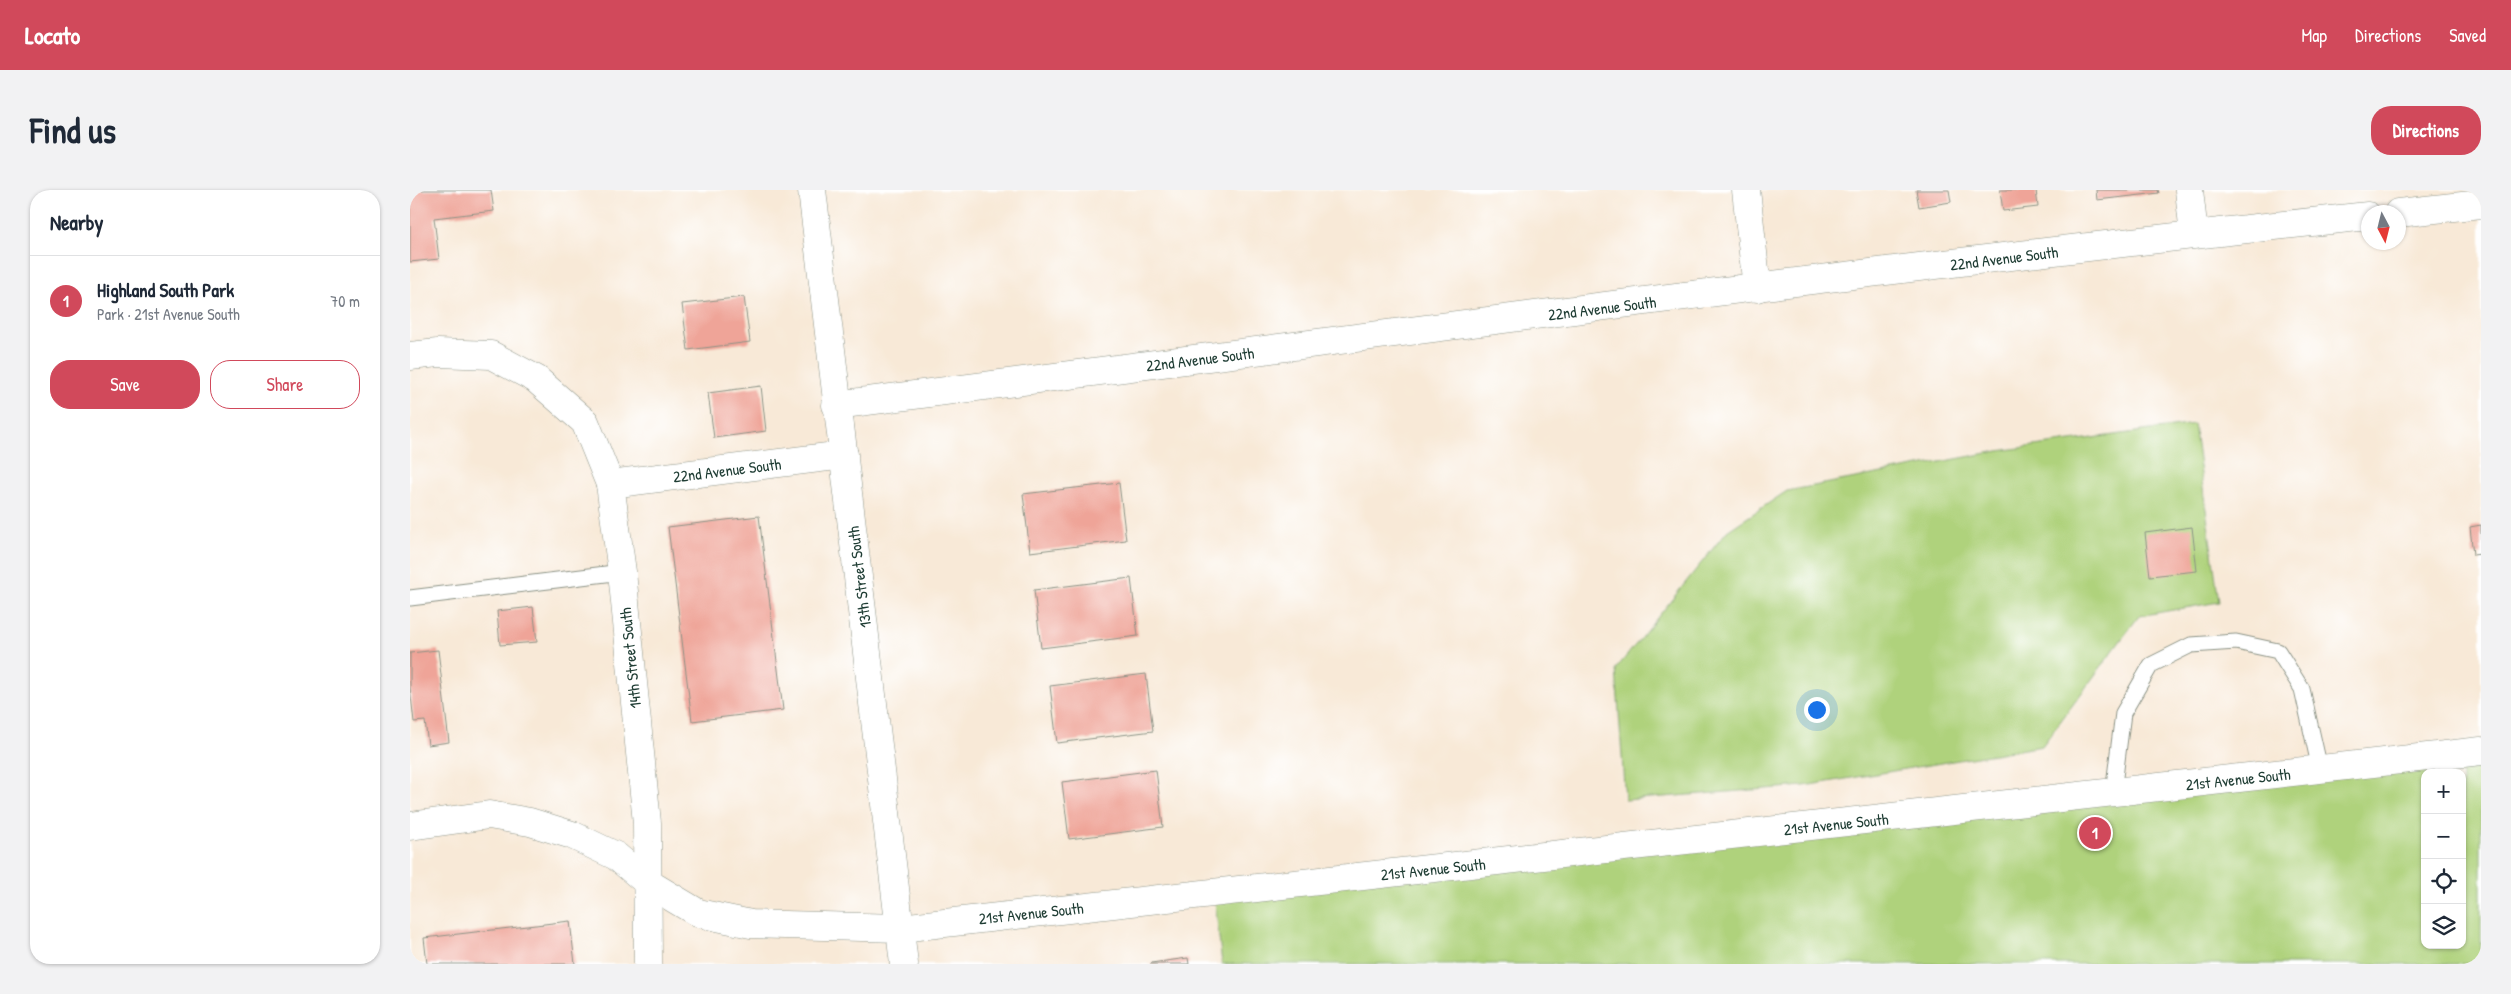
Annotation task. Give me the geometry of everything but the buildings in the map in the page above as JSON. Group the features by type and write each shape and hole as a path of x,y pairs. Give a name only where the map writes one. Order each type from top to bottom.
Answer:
{"street":[{"name":"13th Street South","path":"812,190 836,405 844,455 904,964"},
{"path":"1746,190 1757,288"},
{"path":"2189,190 2194,234"},
{"path":"2406,212 2481,204"},
{"name":"22nd Avenue South","path":"836,405 2194,234 2361,217"},
{"name":"14th Street South","path":"410,356 438,353 491,355 536,379 585,422 610,484 622,572 647,823 648,964"},
{"name":"22nd Avenue South","path":"610,484 844,455"},
{"name":"21st Avenue South","path":"410,826 489,815 530,822 572,835 616,856 648,883 698,913 751,924 900,928 2481,752"}],"lane":[{"path":"410,598 622,572"},
{"path":"2114,793 2123,713 2151,665 2191,645 2236,642 2278,651 2302,689 2320,769"}],"green space":[{"path":"2194,424 2219,602 2139,616 2042,746 1804,786 1625,800 1616,669 1727,531 1787,491 1998,451"},
{"path":"2481,755 2481,964 1222,964 1214,893"}],"place":[{"name":"Highland South Park","path":"2095,833"}]}
